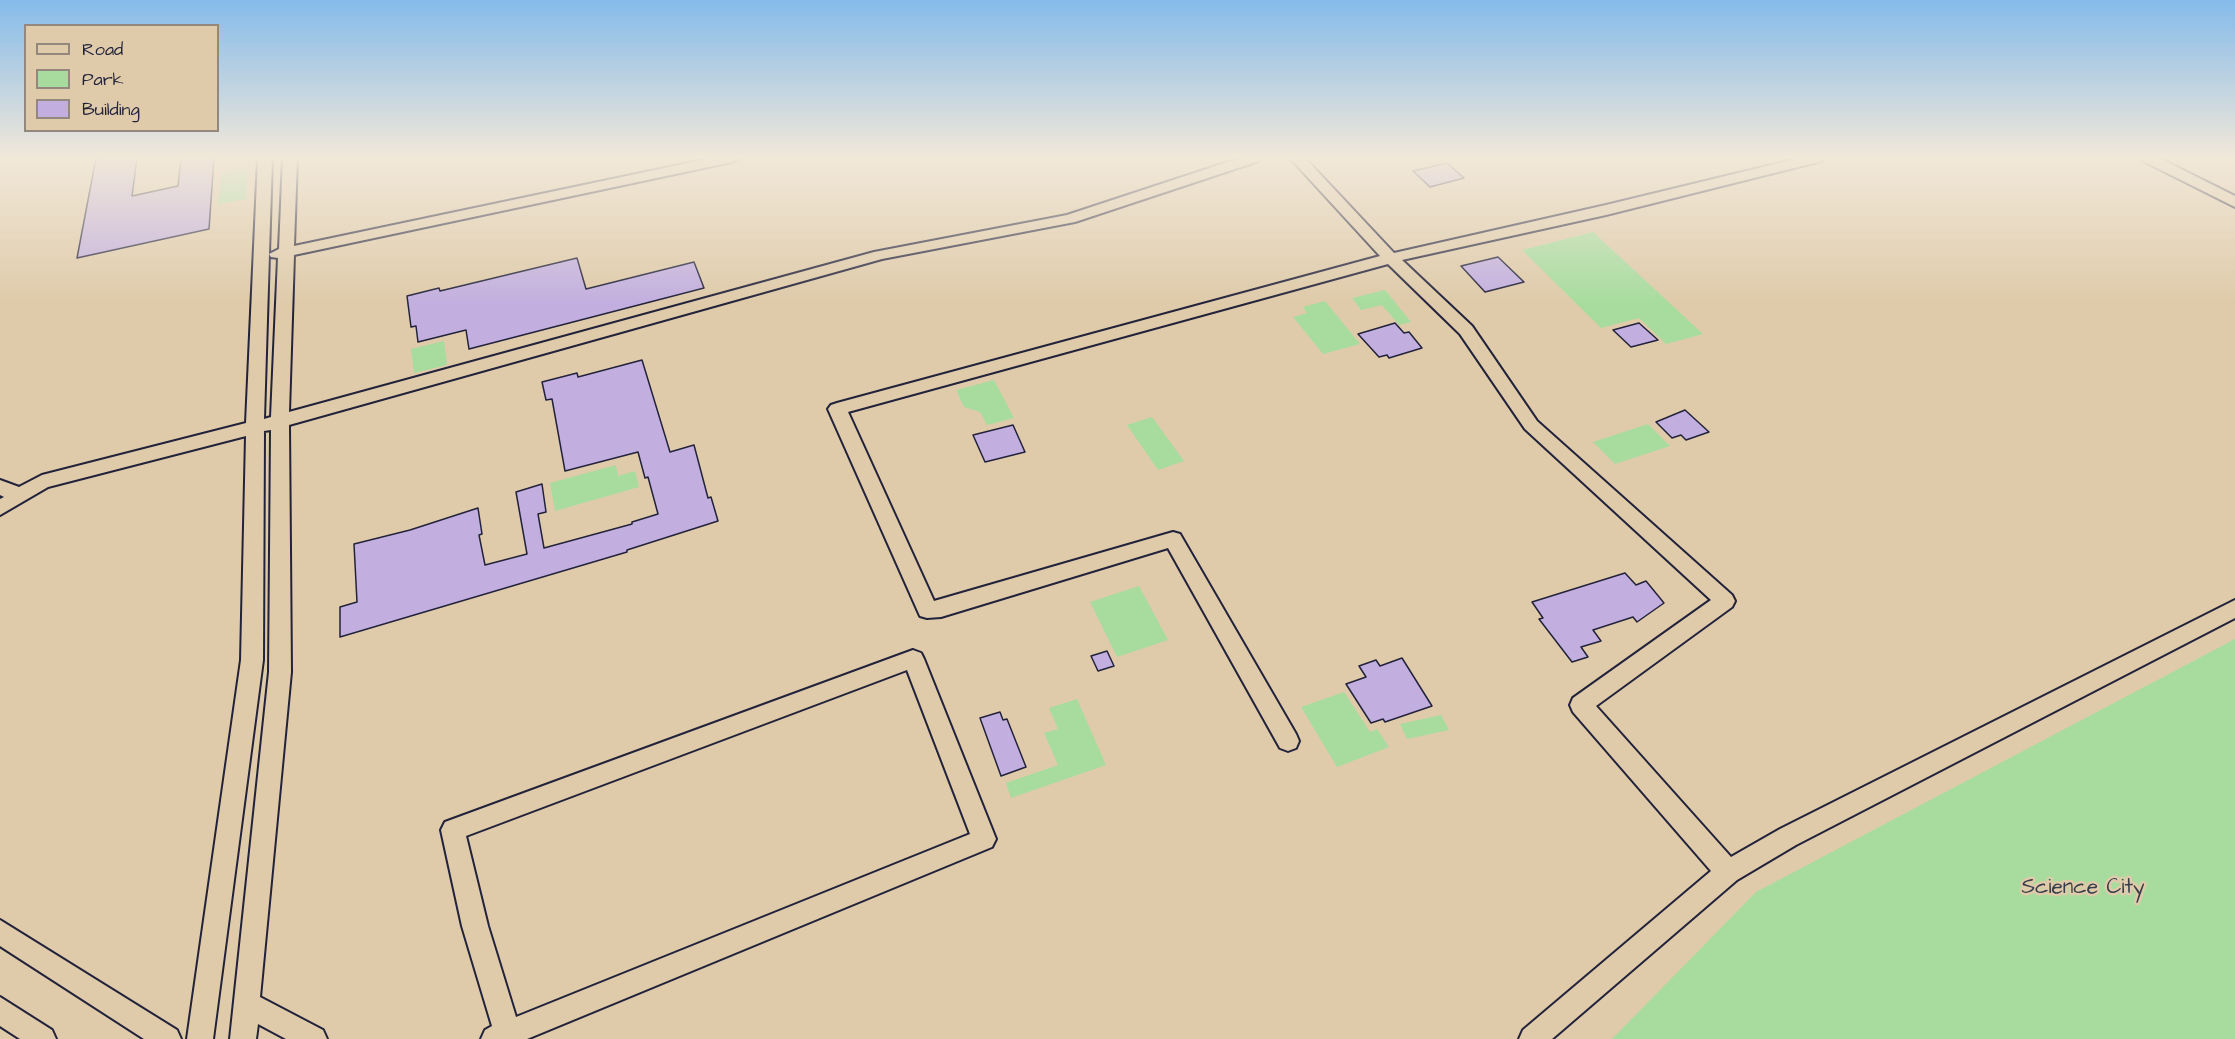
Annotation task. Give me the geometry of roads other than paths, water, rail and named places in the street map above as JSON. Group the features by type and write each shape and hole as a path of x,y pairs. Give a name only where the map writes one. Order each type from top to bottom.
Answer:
{"street":[{"path":"200,1039 252,660 255,427 263,206"},
{"path":"243,1039 280,672 280,421 289,206"},
{"path":"261,257 503,206"},
{"path":"0,508 42,482 280,421 880,255 1070,219 1108,206"},
{"path":"1343,206 1391,258 1466,330 1531,425 1725,601 1581,705 1728,872"},
{"path":"1288,741 1173,538 941,609 927,610 837,409 1391,258 1620,206"},
{"path":"0,487 20,496"},
{"path":"1533,1039 1728,872 1788,837 2235,608"},
{"path":"913,659 984,839 501,1036 453,830 913,659"},
{"path":"0,932 168,1039"},
{"path":"247,1004 314,1039"},
{"path":"0,1010 43,1039"}],"park label":[{"name":"Science City","path":"2083,889"}]}
